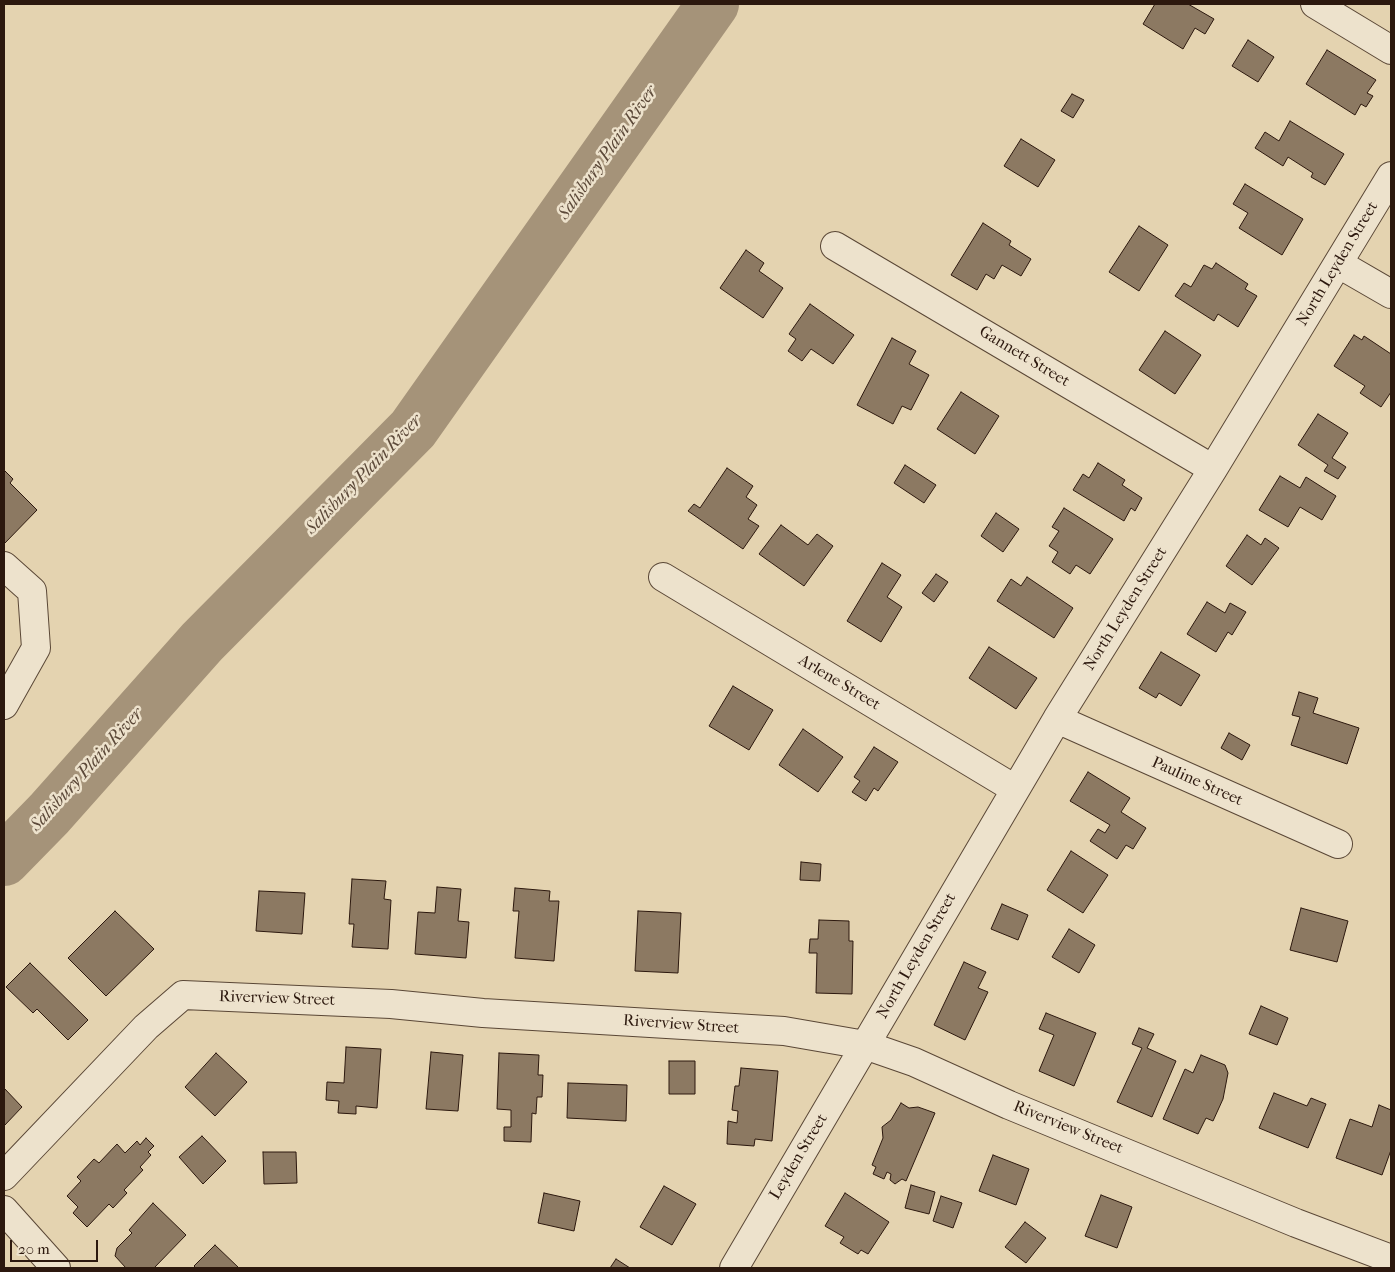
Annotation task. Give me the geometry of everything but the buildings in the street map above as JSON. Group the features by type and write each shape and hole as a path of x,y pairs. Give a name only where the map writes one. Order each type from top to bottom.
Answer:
{"street":[{"path":"1315,4 1391,50"},
{"name":"North Leyden Street","path":"865,1045 1057,719 1213,469 1391,176"},
{"name":"Gannett Street","path":"835,246 1213,469"},
{"path":"1339,264 1391,294"},
{"path":"4,566 32,591 36,648 4,705"},
{"name":"Arlene Street","path":"664,577 1015,789"},
{"name":"Pauline Street","path":"1057,719 1338,844"},
{"name":"Riverview Street","path":"4,1176 146,1027 183,995 391,1004 483,1012 766,1030 811,1035 865,1045 914,1062 1009,1105 1296,1223 1391,1258"},
{"name":"Leyden Street","path":"734,1268 865,1045"},
{"path":"4,1210 56,1268"}],"waterway":[{"name":"Salisbury Plain River","path":"4,860 49,814 202,642 413,429 713,4"}]}
